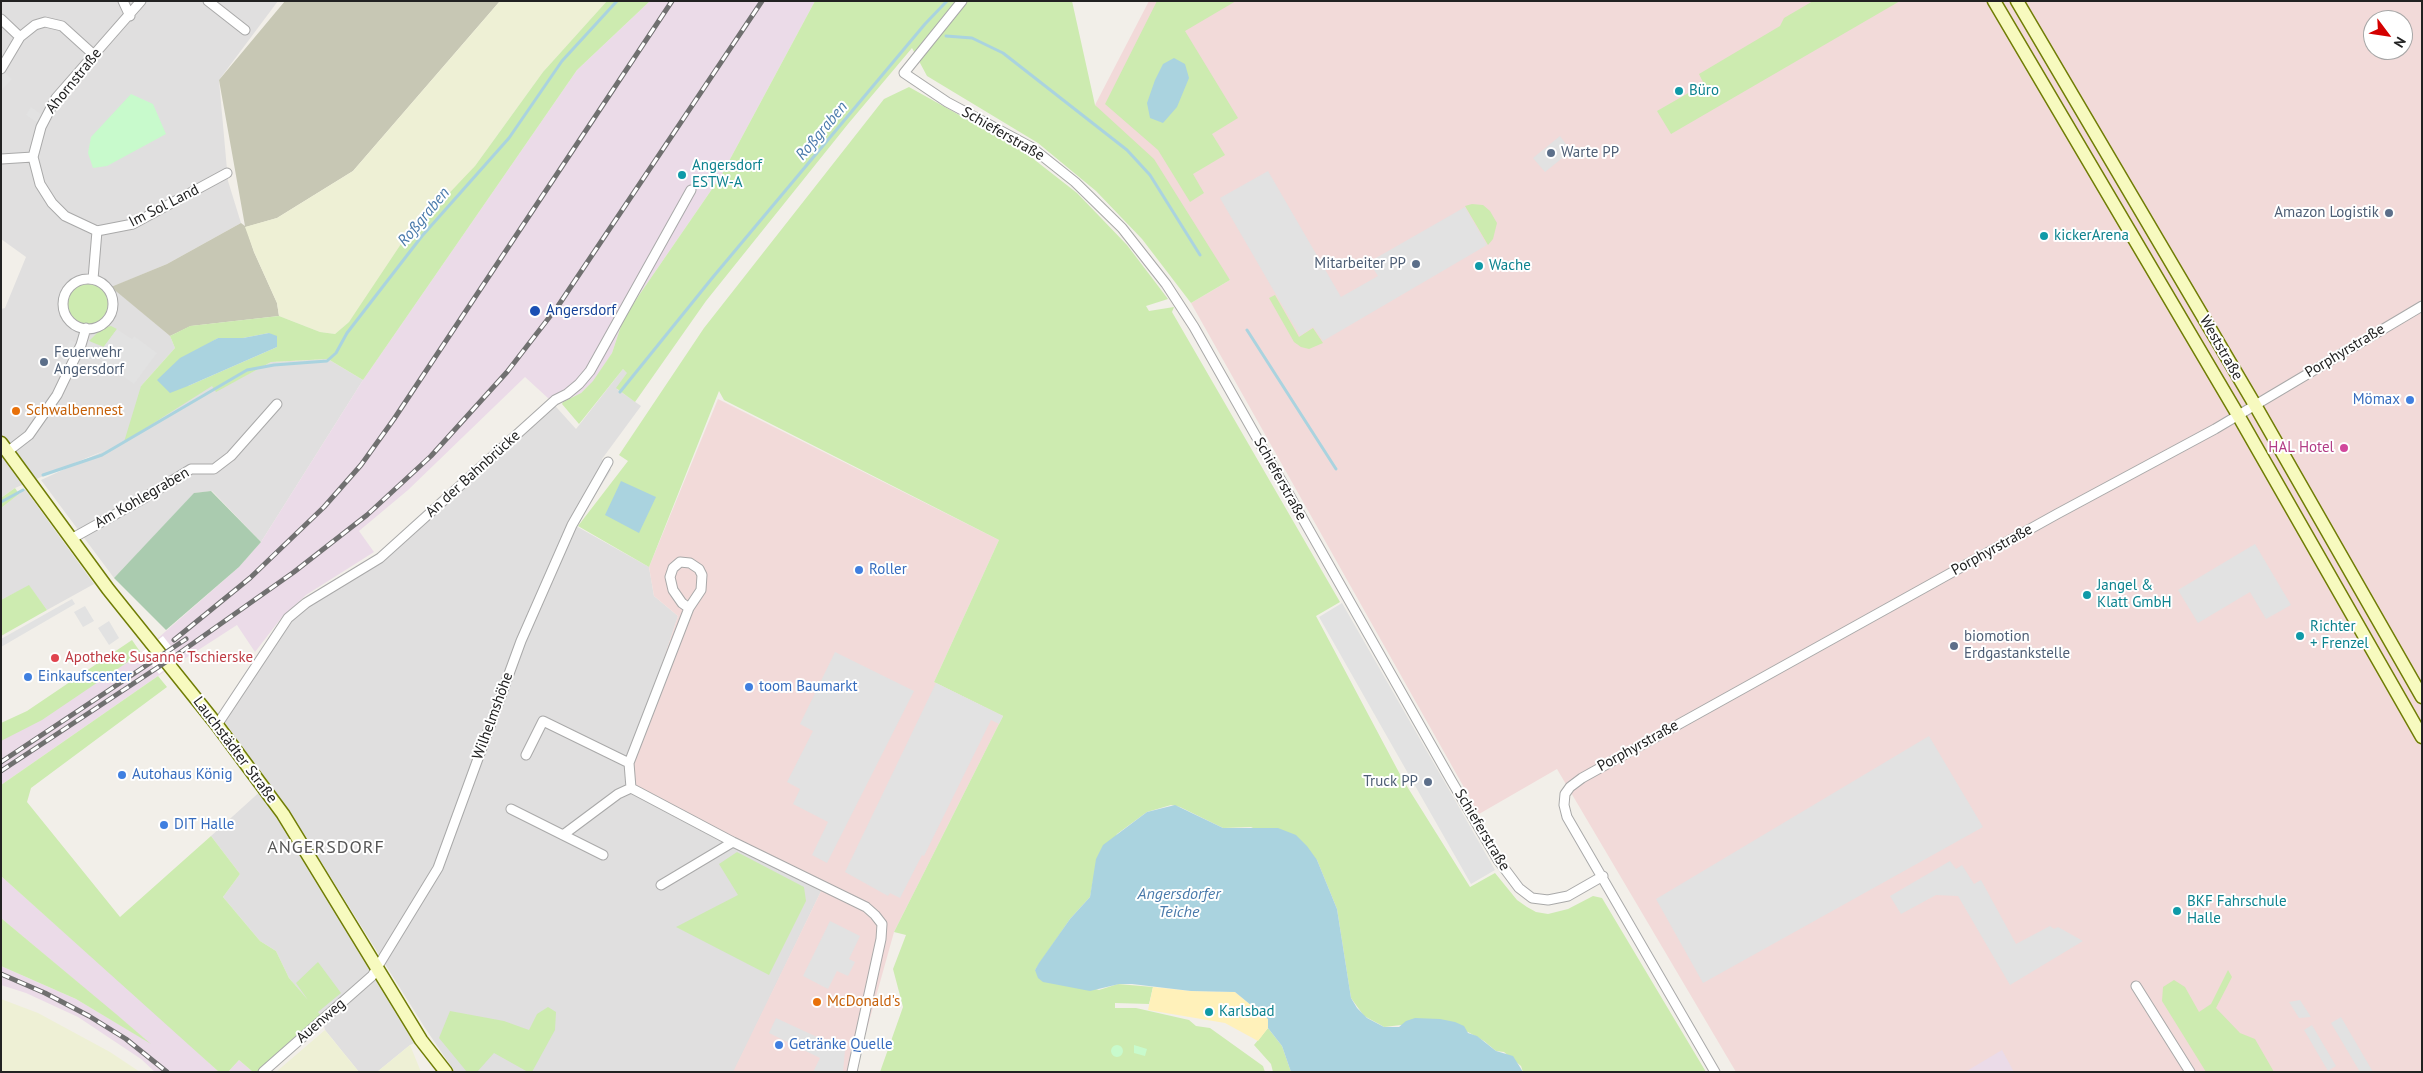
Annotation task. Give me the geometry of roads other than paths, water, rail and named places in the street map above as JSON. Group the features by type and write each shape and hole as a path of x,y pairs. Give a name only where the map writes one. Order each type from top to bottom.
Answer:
{"main road":[{"path":"1994,1 2238,415 2420,731"},
{"name":"Weststraße","path":"2017,1 2255,405 2422,697"},
{"name":"Lauchstädter Straße","path":"4,448 138,627 217,724 298,836 422,1040 446,1072"}],"street":[{"path":"123,1 130,16"},
{"name":"Ahornstraße","path":"32,157 41,127 50,108 141,1"},
{"path":"208,1 245,30"},
{"name":"Schieferstraße","path":"962,1 904,73 947,102 1031,147 1075,182 1122,228 1166,284 1194,327 1451,780 1498,860 1519,888 1532,898 1548,900 1568,896 1603,876"},
{"path":"1,18 20,37"},
{"path":"1,69 20,37 35,25 45,22 62,26 94,55"},
{"path":"1,159 32,157 40,184 52,203 66,216 98,231 93,280"},
{"name":"Im Sol Land","path":"98,231 133,224 227,173"},
{"name":"An der Bahnbrücke","path":"217,724 288,618 306,603 380,558 555,400 567,394 579,384 590,371 691,190"},
{"path":"93,280 106,286 110,293 112,308 106,321 94,328 86,328 71,321 63,304 67,290 72,285 78,281 93,280"},
{"name":"Porphyrstraße","path":"1603,876 1567,817 1564,805 1565,794 1582,778 2238,415 2422,306"},
{"path":"4,448 29,435 58,395 81,345 86,328"},
{"name":"Am Kohlegraben","path":"71,539 192,469 214,469 231,456 277,404"},
{"name":"Wilhelmshöhe","path":"377,968 438,868 520,641 572,525 608,462"},
{"path":"630,788 629,763 690,608 701,590 702,575 696,565 680,562 673,568 670,577 673,590 682,603 690,608"},
{"path":"526,755 543,721 629,763"},
{"path":"562,835 618,794 630,788"},
{"path":"630,788 732,842 866,907 882,924 881,939 852,1072"},
{"path":"511,809 603,855"},
{"path":"661,885 732,842"},
{"path":"1603,876 1715,1072"},
{"name":"Auenweg","path":"264,1072 372,976 377,968"},
{"path":"2136,986 2190,1072"}],"water":[{"path":"1174,58 1185,64 1189,78 1177,107 1163,123 1150,118 1147,103 1163,64"},
{"path":"269,333 277,336 277,347 188,386 170,393 157,380 180,358 218,338 243,338"},
{"path":"621,481 656,497 639,533 605,515"},
{"name":"Angersdorfer Teiche","path":"1175,805 1223,828 1278,828 1296,835 1307,846 1317,860 1337,909 1351,998 1357,1008 1367,1018 1384,1027 1399,1027 1406,1021 1415,1018 1455,1022 1464,1026 1468,1033 1477,1036 1496,1051 1513,1056 1523,1072 1291,1072 1282,1046 1268,1028 1268,1019 1235,992 1191,991 1132,984 1119,984 1090,991 1043,982 1038,978 1035,970 1070,919 1090,897 1096,859 1103,845 1147,812"}],"waterway":[{"name":"Roßgraben","path":"43,475 102,455 247,370 274,365 327,361 336,353 347,333 422,236 509,138 562,61 617,1"},
{"name":"Roßgraben","path":"620,392 713,277 925,24 947,1"},
{"path":"946,36 972,38 1003,53 1127,150 1150,175 1200,255"},
{"path":"1247,330 1336,469"},
{"path":"1,502 23,490"}],"railway":[{"path":"174,640 250,578 324,507 361,465 394,419 672,1"},
{"path":"1,771 178,654 294,572 367,515 431,456 507,372 558,306 762,1"},
{"path":"1,762 186,639"},
{"path":"1,974 45,993 89,1016 126,1039 167,1072"}],"place":[{"name":"Büro","path":"1679,91"},
{"name":"Warte PP","path":"1551,153"},
{"name":"Angersdorf ESTW-A","path":"682,175"},
{"name":"Amazon Logistik","path":"2389,213"},
{"name":"kickerArena","path":"2044,236"},
{"name":"Mitarbeiter PP","path":"1416,264"},
{"name":"Wache","path":"1479,266"},
{"name":"Angersdorf","path":"535,311"},
{"name":"Feuerwehr Angersdorf","path":"44,362"},
{"name":"Mömax","path":"2410,400"},
{"name":"Schwalbennest","path":"16,411"},
{"name":"HAL Hotel","path":"2344,448"},
{"name":"Roller","path":"859,570"},
{"name":"Jangel & Klatt GmbH","path":"2087,595"},
{"name":"Richter + Frenzel","path":"2300,636"},
{"name":"biomotion Erdgastankstelle","path":"1954,646"},
{"name":"Apotheke Susanne Tschierske","path":"55,658"},
{"name":"Einkaufscenter","path":"28,677"},
{"name":"toom Baumarkt","path":"749,687"},
{"name":"Autohaus König","path":"122,775"},
{"name":"Truck PP","path":"1428,782"},
{"name":"DIT Halle","path":"164,825"},
{"name":"BKF Fahrschule Halle","path":"2177,911"},
{"name":"McDonald's","path":"817,1002"},
{"name":"Karlsbad","path":"1209,1012"},
{"name":"Getränke Quelle","path":"779,1045"}],"district":[{"name":"ANGERSDORF","path":"326,848"}]}
